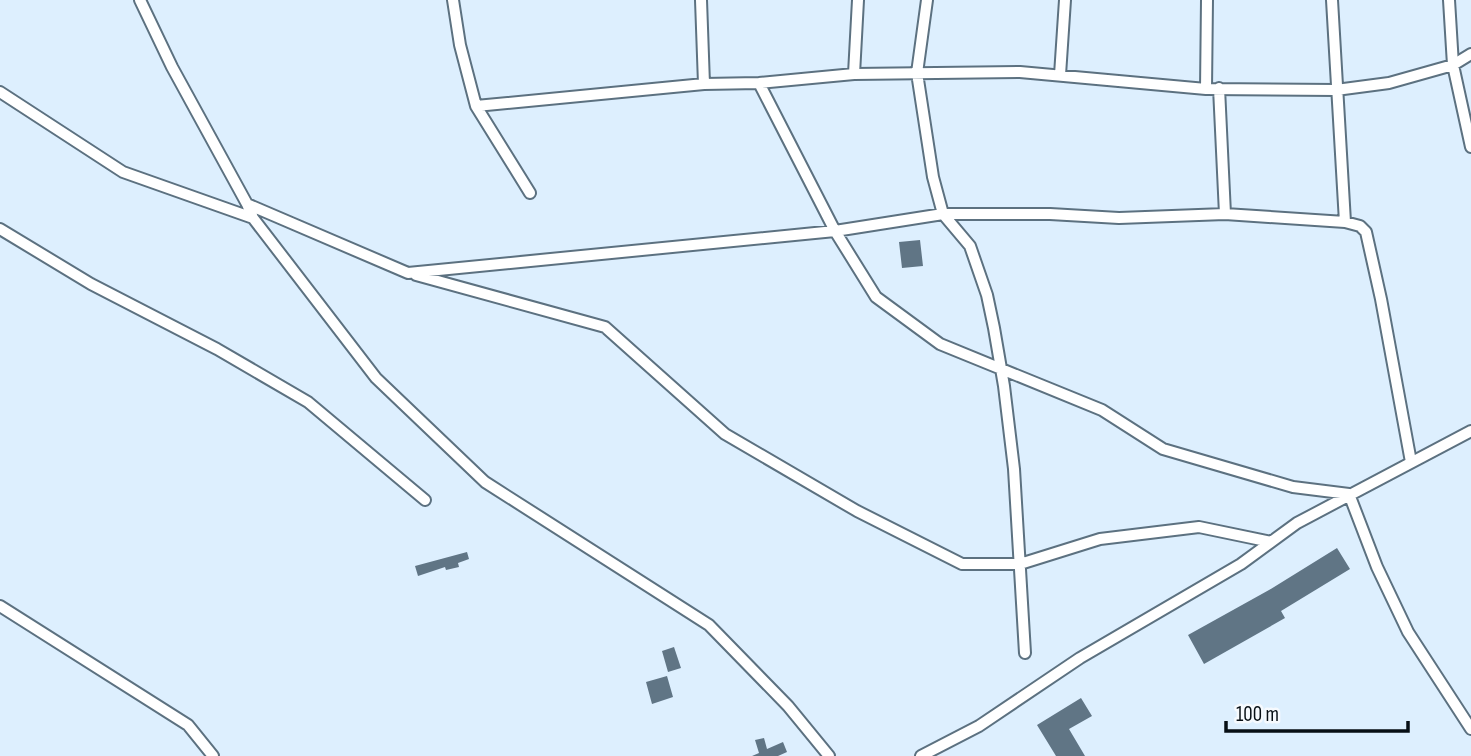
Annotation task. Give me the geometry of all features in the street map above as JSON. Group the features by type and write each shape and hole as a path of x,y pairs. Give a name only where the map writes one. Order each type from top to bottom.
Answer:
{"street":[{"path":"140,0 172,67 253,218 376,378 485,482 709,625 788,705 829,756"},
{"path":"453,0 460,45 476,106 530,193"},
{"path":"701,0 705,83"},
{"path":"854,74 858,0"},
{"path":"927,0 916,73 933,177 943,214 971,246 987,295 1001,370 1014,469 1025,653"},
{"path":"1060,75 1065,0"},
{"path":"1206,89 1207,0"},
{"path":"1332,0 1345,222"},
{"path":"1449,0 1453,65 1471,147"},
{"path":"476,106 705,83 758,83 854,74 1020,72 1206,89 1336,90 1389,83 1453,65 1471,54"},
{"path":"758,83 835,231 876,297 940,344 1102,410 1163,449 1293,486 1349,494"},
{"path":"1219,88 1225,214"},
{"path":"0,92 123,172 253,218"},
{"path":"247,204 408,273 606,327 725,434 858,510 962,564 1020,564 1100,539 1199,527 1271,542"},
{"path":"408,273 835,231 943,214 1050,214 1119,218 1225,214 1345,222 1360,226 1366,232 1411,462"},
{"path":"0,229 91,284 217,349 308,402 425,500"},
{"path":"921,756 979,726 1080,658 1241,564 1297,523 1471,431"},
{"path":"1349,494 1377,567 1408,632 1471,729"},
{"path":"0,607 188,725 213,756"}],"building":[{"path":"920,240 923,266 902,268 899,242"},
{"path":"1337,548 1350,569 1281,611 1285,618 1204,664 1188,635"},
{"path":"467,552 469,559 458,563 459,567 446,570 445,567 418,576 415,566"},
{"path":"674,647 681,668 668,672 662,651"},
{"path":"667,676 673,697 652,704 646,682"},
{"path":"1081,698 1092,716 1069,729 1085,756 1056,756 1037,725"},
{"path":"764,738 767,749 783,742 787,752 778,756 752,756 759,753 755,740"}]}
